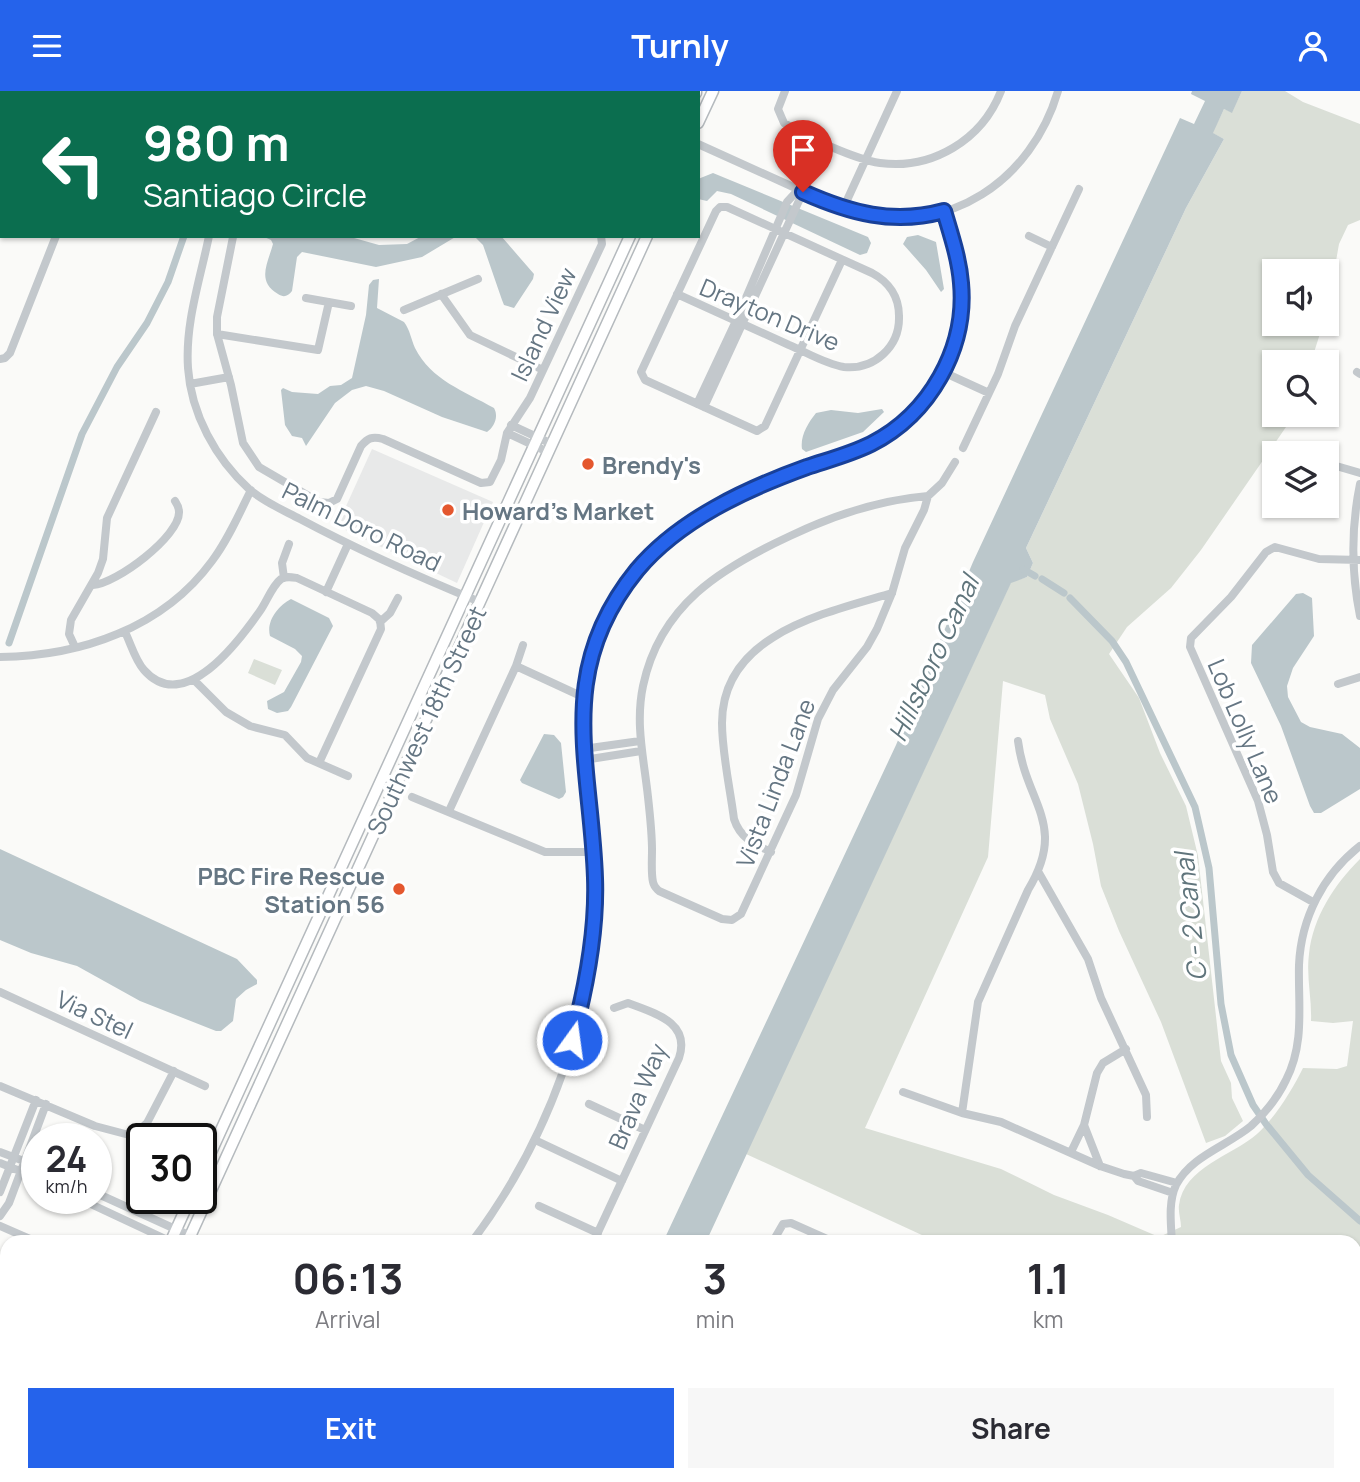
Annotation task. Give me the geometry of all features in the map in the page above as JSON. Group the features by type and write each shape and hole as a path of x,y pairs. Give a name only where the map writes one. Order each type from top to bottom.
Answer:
{"main road":[{"path":"700,119 713,91"},
{"name":"Southwest 18th Street","path":"217,1139 629,238"},
{"name":"Southwest 18th Street","path":"190,1235 646,238"},
{"path":"174,1235 183,1214"}],"street":[{"path":"785,91 778,109 784,123 866,160 894,164 924,160 951,150 982,124 1001,91"},
{"path":"843,209 897,91"},
{"path":"700,144 843,209 898,218 944,211 982,195 1016,168 1038,139 1047,123 1058,91"},
{"path":"962,448 1079,189"},
{"path":"700,405 779,231 779,220 787,202 801,191"},
{"path":"779,231 789,223 801,191"},
{"name":"Drayton Drive","path":"727,207 779,231 877,276 892,291 899,316 895,338 877,360 855,367 837,365 677,294 716,211 720,208 727,207"},
{"path":"476,1235 535,1140 561,1075 585,984 594,918 594,852 583,749 583,697 594,647 608,616 631,578 661,546 693,522 744,494 805,468 855,451 888,434 916,410 943,372 957,335 961,305 958,265 944,211"},
{"path":"1029,236 1052,247"},
{"path":"0,359 10,353 55,238"},
{"name":"Palm Doro Road","path":"209,238 190,322 188,365 190,384 202,423 225,465 251,491 278,508 348,544 480,602"},
{"name":"Island View","path":"233,238 217,317 217,334 243,443 253,460 267,472 324,503 337,499 361,446 372,437 383,439 485,485 490,482 501,460 509,429 530,398 602,244 601,238"},
{"path":"677,294 641,372 642,376 757,431 761,430 842,260"},
{"path":"404,310 478,279"},
{"path":"441,295 470,335 543,370"},
{"path":"306,297 351,306"},
{"path":"217,334 318,350 329,302"},
{"path":"943,372 989,393"},
{"path":"190,384 229,377"},
{"path":"75,647 69,634 69,625 93,585 103,558 107,518 156,412"},
{"path":"509,429 550,448"},
{"name":"Vista Linda Lane","path":"928,496 880,502 814,524 742,559 712,578 672,620 649,665 640,703 640,741 651,824 653,882 659,891 722,919 732,920 744,910 796,795 818,719 833,691 872,638 892,593 905,548 928,496 942,483 956,462"},
{"path":"1339,467 1360,473"},
{"path":"1360,484 1354,515 1360,616"},
{"path":"0,657 75,647 125,632 160,613 201,576 222,547 251,491"},
{"path":"93,585 113,579 148,555 168,533 179,515 176,501"},
{"path":"284,578 282,563 289,544"},
{"path":"326,592 348,544"},
{"name":"Lob Lolly Lane","path":"1313,902 1279,883 1273,872 1268,835 1258,801 1190,647 1191,638 1231,597 1266,552 1275,547 1319,559 1356,560"},
{"path":"125,632 140,664 150,676 173,685 194,680 234,644 256,617 278,582 284,578 297,578 372,613 380,622 381,629 319,763"},
{"path":"771,852 747,840 734,819 722,723 729,686 743,663 772,638 818,616 892,593"},
{"path":"380,622 390,613 398,598"},
{"path":"449,811 516,666 523,645"},
{"path":"516,666 583,697"},
{"path":"1338,684 1360,677"},
{"path":"194,680 226,712 250,726 285,735 303,755 348,776"},
{"path":"583,749 640,741"},
{"path":"962,1113 978,1002 1028,890 1039,873 1047,837 1044,820 1021,760 1018,741"},
{"path":"584,760 641,751"},
{"path":"412,797 545,852 594,852"},
{"path":"1171,1235 1170,1220 1177,1183 1206,1154 1250,1126 1271,1105 1287,1079 1296,1055 1301,1020 1299,965 1303,935 1313,902 1342,860 1360,846"},
{"path":"1039,873 1088,959 1101,999 1146,1095 1147,1117"},
{"name":"Via Stel","path":"0,992 205,1086"},
{"name":"Brava Way","path":"598,1233 682,1047 676,1027 664,1017 628,1003 614,1008"},
{"path":"1071,1152 1084,1125 1097,1073 1103,1063 1126,1049"},
{"path":"0,1086 100,1127 133,1136 147,1123 174,1072"},
{"path":"903,1092 962,1113 1001,1122 1100,1166 1134,1176 1138,1181 1173,1193"},
{"path":"0,1192 36,1100"},
{"path":"39,1123 46,1104"},
{"path":"589,1104 645,1130"},
{"path":"1084,1125 1100,1166"},
{"path":"535,1140 622,1181"},
{"path":"0,1152 21,1159"},
{"path":"0,1163 20,1171 9,1203 0,1216"},
{"path":"1134,1176 1141,1173 1177,1183"},
{"path":"112,1200 176,1229 183,1235"},
{"path":"540,1206 598,1233"},
{"path":"112,1214 157,1235"},
{"path":"777,1235 783,1224 791,1223 819,1235"},
{"path":"0,1226 21,1235"}],"shaded area":[{"path":"1242,91 1285,91 1303,102 1360,124 1360,220 1348,225 1339,244 1336,259 1262,259 1262,336 1319,336 1315,350 1262,350 1262,427 1286,427 1276,441 1262,441 1262,462 1201,550 1171,588 1127,627 1109,654 1139,698 1160,753 1186,806 1198,856 1221,1061 1231,1083 1232,1098 1243,1121 1225,1136 1206,1143 1161,1022 1101,886 1078,784 1050,719 1045,695 1003,681 988,857 865,1128 1001,1169 1054,1195 1154,1235 922,1235 746,1154 1011,582 1027,577 1033,563 1026,548 1186,208 1224,139 1212,133 1224,109 1232,112"},
{"path":"372,449 493,502 457,583 337,526"},
{"path":"254,659 282,670 275,685 248,673"},
{"path":"1360,859 1360,1235 1163,1235 1181,1227 1179,1205 1190,1181 1210,1163 1247,1142 1263,1128 1283,1103 1303,1068 1337,1069 1347,1066 1353,1021 1311,1021 1308,962 1311,940 1326,902"}],"water":[{"name":"Hillsboro Canal","path":"1192,91 1242,91 1232,113 1224,109 1213,133 1224,139 1186,208 1026,548 1033,563 1027,577 1011,583 709,1235 666,1235 896,745 973,562 1180,118 1194,124 1205,101 1191,94"},
{"path":"713,173 868,237 871,243 867,253 860,255 731,194 717,191 707,201 700,199 700,178"},
{"path":"918,235 936,242 944,289 941,292 903,244 907,237"},
{"path":"266,238 354,238 379,245 407,244 418,238 454,238 422,257 376,267 302,252 297,257 292,291 284,296 271,289 265,277 273,244"},
{"path":"476,238 503,238 534,274 514,308 504,305 483,245"},
{"path":"379,279 377,308 404,322 415,348 430,368 449,384 494,408 495,421 487,432 366,386 352,390 335,403 306,446 302,438 292,436 285,425 281,390 283,388 292,392 318,394 330,386 341,385 352,378 366,315 369,285 373,280"},
{"path":"882,409 884,412 863,432 806,452 802,449 805,430 816,413 831,410 858,413"},
{"path":"1303,593 1312,598 1314,636 1293,668 1287,686 1288,697 1301,722 1310,727 1342,734 1360,748 1360,789 1321,813 1314,813 1310,806 1281,726 1251,663 1252,645 1296,594"},
{"path":"291,599 329,618 333,626 291,707 288,711 277,713 268,709 267,701 284,692 302,656 295,649 270,636 269,630 271,620 278,610"},
{"path":"544,734 554,735 561,743 566,792 559,799 520,780"},
{"path":"0,849 237,959 257,980 257,984 236,999 233,1021 221,1031 216,1031 140,1001 77,966 31,953 0,940"}],"waterway":[{"path":"9,643 82,434 117,367 147,323 168,282 183,238"},
{"path":"1023,569 1035,576"},
{"name":"C - 2 Canal","path":"1042,579 1064,593"},
{"name":"C - 2 Canal","path":"1070,598 1112,641 1126,662 1195,807 1209,868 1221,1004 1231,1055 1253,1105 1308,1175 1360,1221"}],"place":[{"name":"Brendy's","path":"588,464"},
{"name":"Howard's Market","path":"448,510"},
{"name":"PBC Fire Rescue Station 56","path":"399,889"}],"route":[{"path":"572,1040 588,971 594,918 593,831 584,760 583,697 594,647 615,603 647,559 693,522 774,480 855,451 888,434 928,396 947,364 957,335 961,286 957,255 944,211 910,218 879,217 833,206 803,192"}]}
